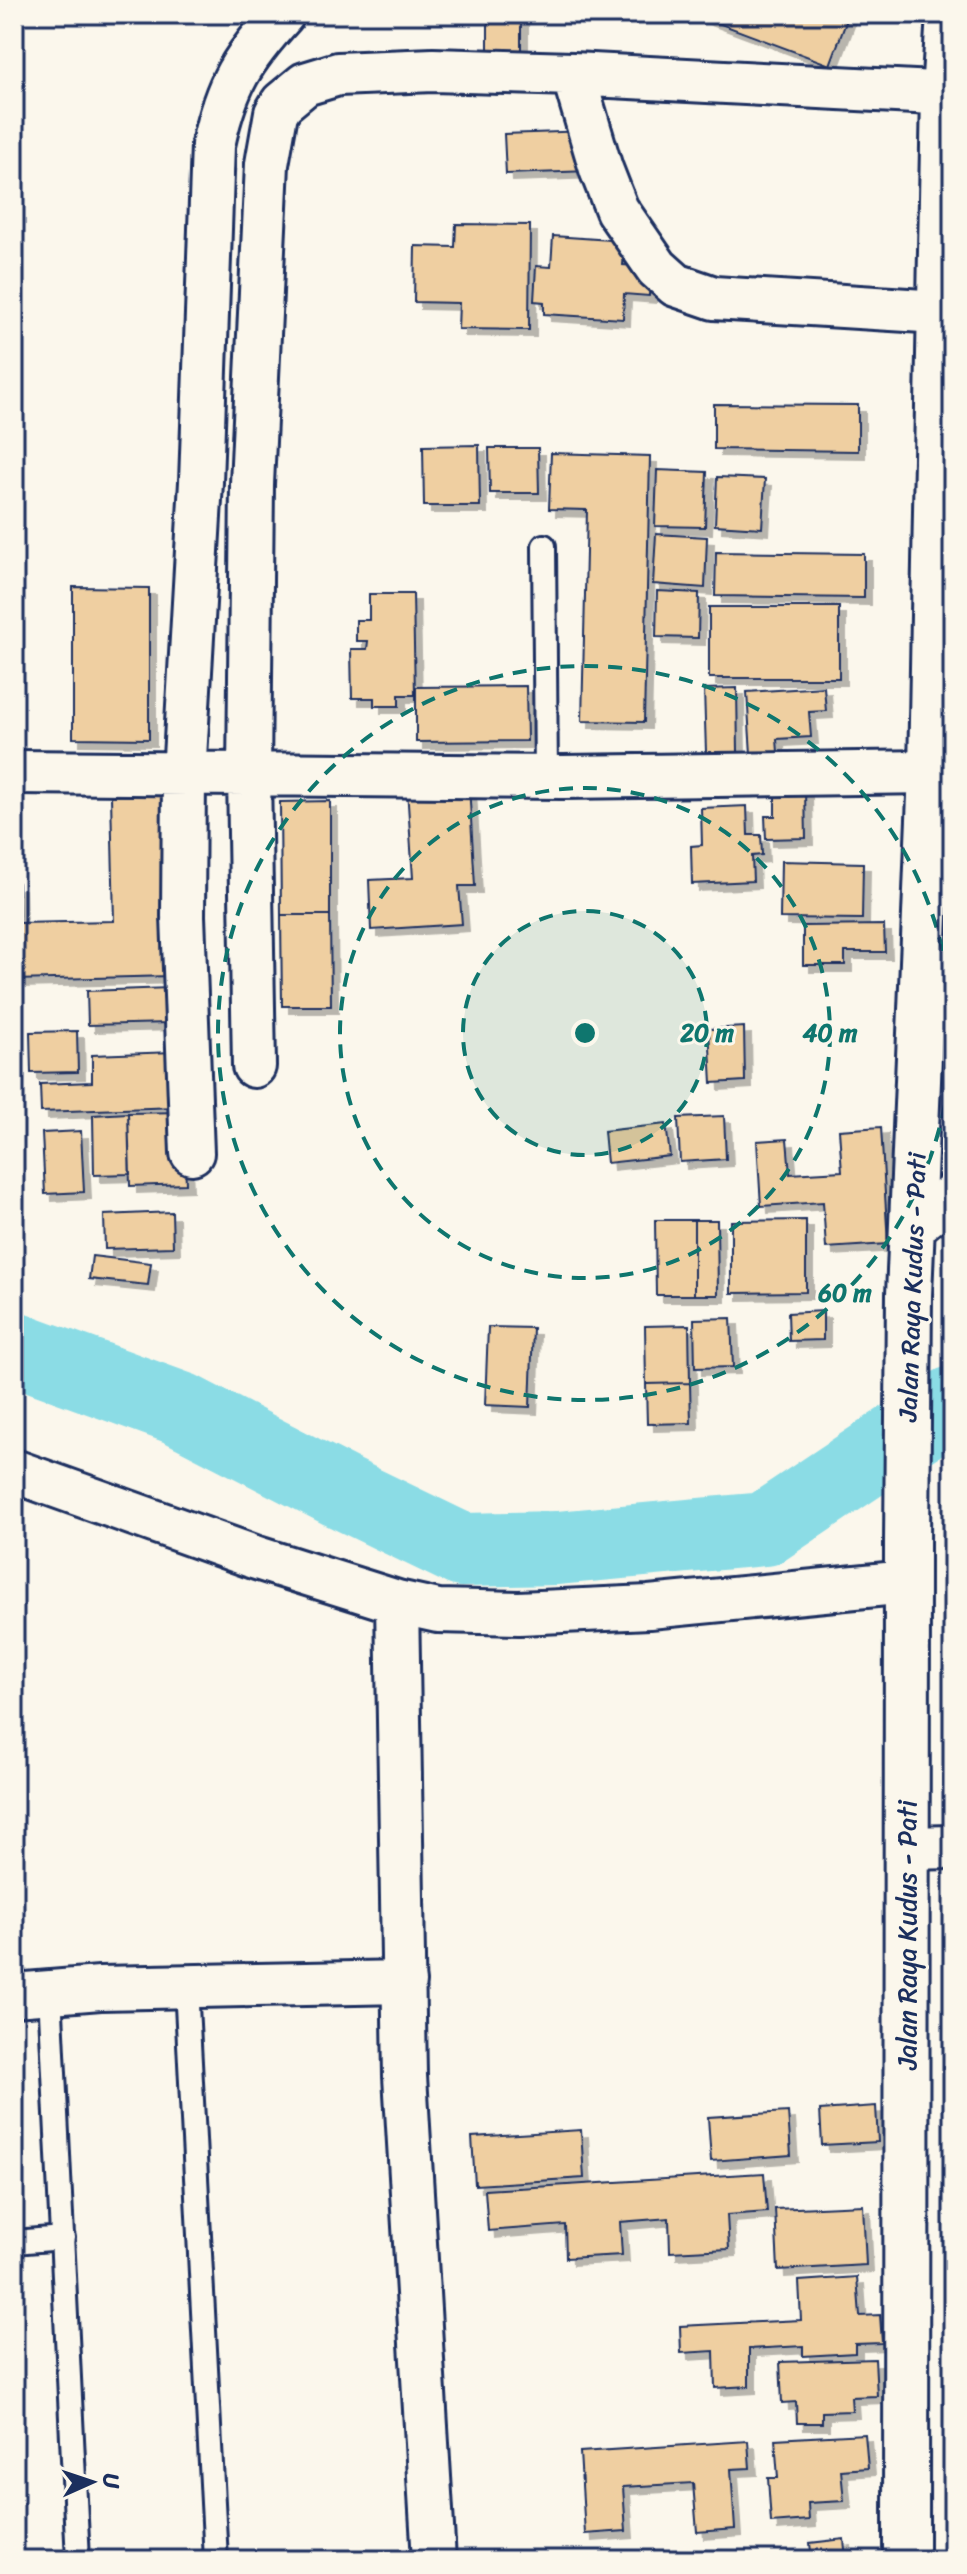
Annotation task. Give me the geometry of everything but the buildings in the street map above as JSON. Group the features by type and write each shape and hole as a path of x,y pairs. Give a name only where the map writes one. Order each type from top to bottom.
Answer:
{"highway":[{"name":"Jalan Raya Kudus - Pati","path":"906,2560 909,1295 931,772 949,14"}],"street":[{"path":"254,1066 217,775 201,482 213,145 220,109 233,80 250,50 283,14"},
{"path":"192,1153 183,916 217,775 252,484 267,164 276,113 282,103 305,84 338,74 433,70 573,74 948,94"},
{"path":"573,74 601,169 617,210 657,268 676,285 714,298 940,312"},
{"path":"14,772 546,777 931,772"},
{"path":"912,1227 953,1195"},
{"path":"14,1471 257,1558 397,1602 438,1611 519,1613 649,1607 907,1563"},
{"path":"397,1602 405,2076 434,2560"},
{"path":"907,1848 953,1847"},
{"path":"32,1993 100,1988 404,1982"}],"lane":[{"path":"544,546 546,777"},
{"path":"186,1986 216,2560"},
{"path":"32,1993 63,2238 78,2560"},
{"path":"14,2242 63,2238"}],"waterway":[{"path":"14,1348 181,1409 462,1550 557,1548 765,1529 953,1403"}]}
